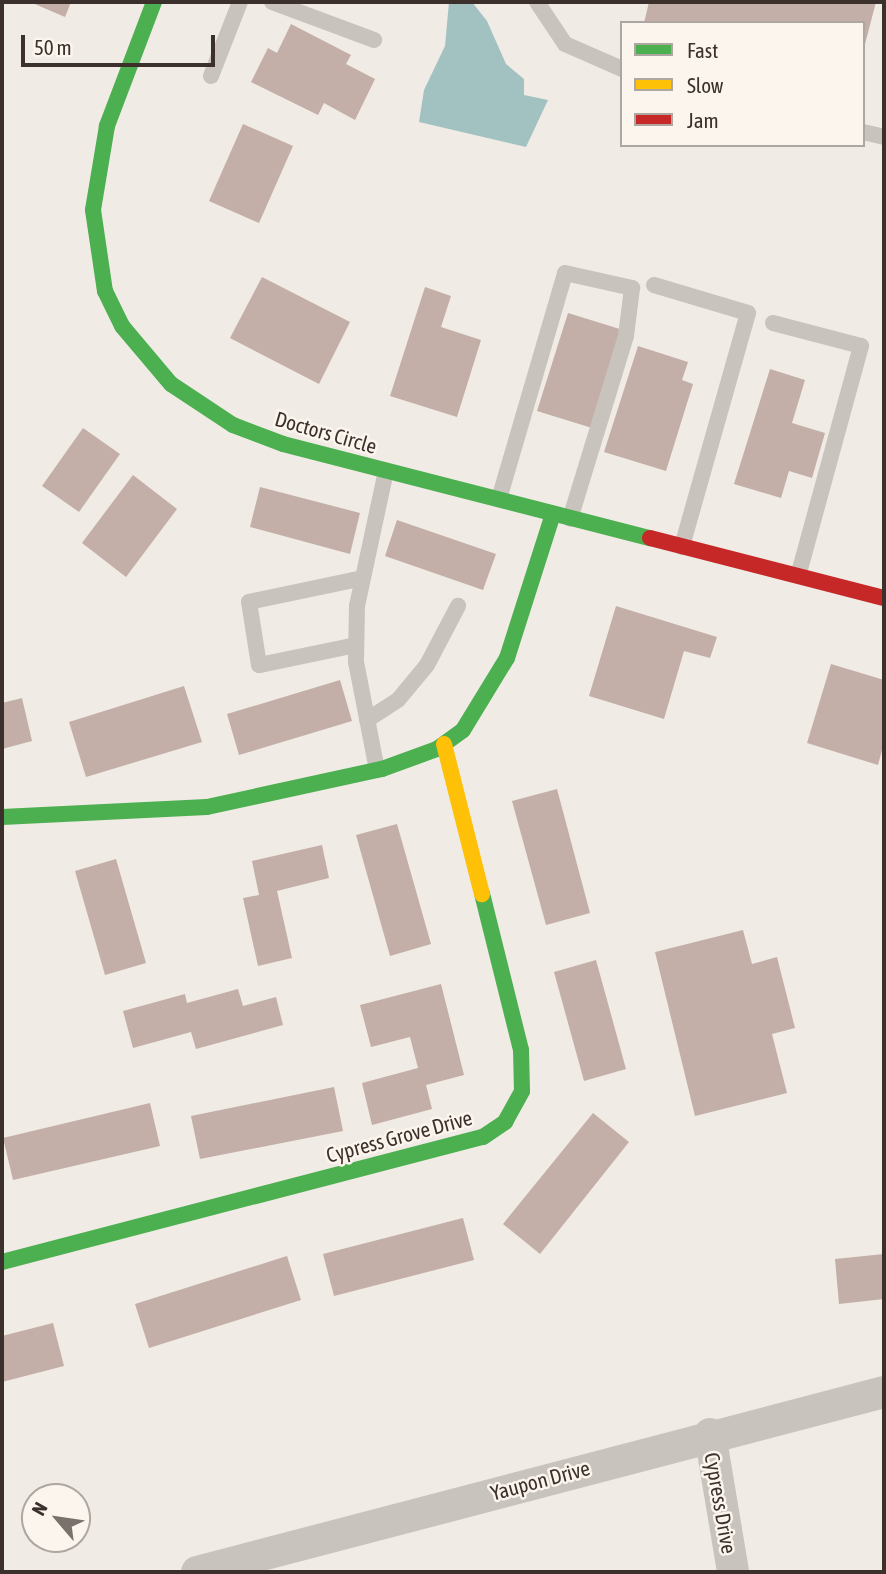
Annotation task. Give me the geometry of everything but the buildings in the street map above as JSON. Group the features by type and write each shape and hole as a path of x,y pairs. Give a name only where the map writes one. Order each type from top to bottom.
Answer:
{"street":[{"name":"Doctors Circle","path":"154,2 107,126 95,187 96,253 105,291 122,326 172,384 233,425 283,444 884,597"},
{"path":"2,817 207,807 377,770 444,744 463,730 484,703 507,659 553,514"},
{"name":"Cypress Grove Drive","path":"2,1262 483,1137 505,1122 522,1091 521,1050 444,744"},
{"name":"Yaupon Drive","path":"197,1572 710,1434 884,1392"},
{"name":"Cypress Drive","path":"710,1434 733,1572"}],"lane":[{"path":"211,76 240,2"},
{"path":"272,2 374,40"},
{"path":"537,2 565,44 620,68"},
{"path":"865,132 884,137"},
{"path":"499,499 565,273 632,288 626,336 570,519"},
{"path":"654,285 748,313 682,547"},
{"path":"773,323 861,346 798,576"},
{"path":"377,770 356,645 363,578 386,471"},
{"path":"356,645 259,665 249,602 363,578"},
{"path":"368,720 398,700 427,665 458,606"}],"water":[{"path":"449,2 472,2 487,21 506,64 524,79 524,95 548,100 526,147 419,122 424,90 445,46"}],"traffic: fast":[{"path":"154,2 107,126 93,210 105,291 122,326 171,384 233,425 283,444 650,538"},
{"path":"2,817 207,807 382,769 437,749 463,730 507,658 553,514"},
{"path":"2,1262 483,1137 505,1122 522,1091 521,1050 482,894"}],"traffic: slow":[{"path":"444,744 482,894"}],"traffic: jam":[{"path":"650,538 884,598"}]}
